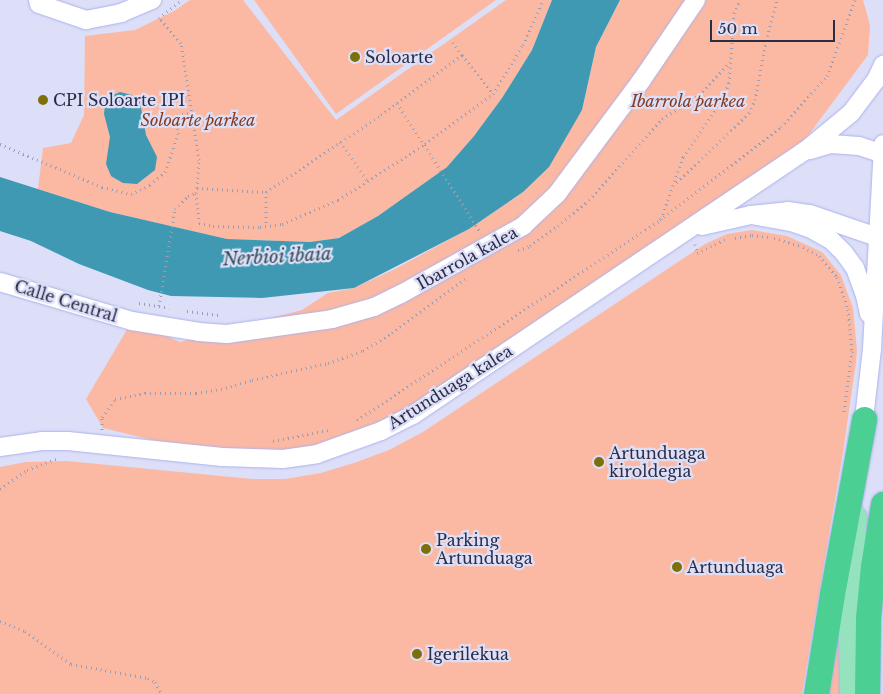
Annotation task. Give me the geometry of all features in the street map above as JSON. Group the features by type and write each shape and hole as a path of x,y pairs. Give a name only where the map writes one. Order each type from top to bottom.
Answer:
{"highway":[{"path":"816,694 832,594 854,417"},
{"path":"868,694 868,618 872,566 883,504"},
{"path":"883,558 883,580"}],"main road":[{"path":"851,694 849,599 854,417"}],"street":[{"path":"38,0 39,4 86,20 121,13 152,0"},
{"name":"Ibarrola kalea","path":"132,321 199,332 227,334 332,319 374,307 401,294 484,238 523,226 556,194 641,81 696,0"},
{"name":"Artunduaga kalea","path":"0,447 42,441 68,441 253,459 303,456 347,445 412,415 692,229 805,151 851,113 876,80 883,65"},
{"name":"Artunduaga kalea","path":"805,151 831,144 859,146 883,154"},
{"path":"854,417 872,349 881,239 883,144"},
{"name":"Artunduaga kalea","path":"692,229 751,215 788,211 810,214 881,239"},
{"name":"Artunduaga kalea","path":"751,215 791,222 811,229 831,240 844,253 855,268 866,295 872,349"},
{"name":"Calle Central","path":"0,282 132,321"}],"path":[{"path":"182,0 159,18 181,43 199,160 196,193 199,223 213,226 266,226 282,224 338,200 425,144 493,94 523,45 543,0"},
{"path":"660,220 683,156 721,102 729,83 734,13 740,0"},
{"path":"672,188 749,112 756,100 766,41 778,0"},
{"path":"355,422 378,409 660,220 781,128 827,76 855,0"},
{"path":"451,39 493,94"},
{"path":"197,188 266,192 397,103 462,55"},
{"path":"513,251 530,246 589,200 662,120 699,95 729,63"},
{"path":"397,103 484,238"},
{"path":"0,144 102,187 132,194 150,185 165,172 178,134 177,115 192,112"},
{"path":"340,142 367,180"},
{"path":"266,192 266,226"},
{"path":"159,306 175,209 188,196 196,193"},
{"path":"692,229 697,253 728,238 752,235 772,237 803,247 819,256 829,266 837,277 848,309 854,417"},
{"path":"473,235 484,238"},
{"path":"112,429 103,428 102,417 115,399 145,393 196,393 221,389 328,363 363,351 392,333 472,274"},
{"path":"139,303 177,310"},
{"path":"185,311 226,316"},
{"path":"271,441 338,428"},
{"path":"0,488 27,470 60,457"},
{"path":"0,621 25,630 71,664 148,678 155,682 162,694"}],"green space":[{"name":"Soloarte parkea","path":"190,0 243,0 336,120 506,0 552,0 532,50 502,98 474,136 447,167 378,216 339,238 310,242 227,239 110,212 38,189 43,148 71,143 84,115 85,36 135,30 174,11"},
{"name":"Soloarte","path":"254,0 496,0 336,114"},
{"name":"Ibarrola parkea","path":"620,0 863,0 870,25 868,55 807,137 692,229 413,415 347,445 222,457 103,428 86,399 132,321 180,342 302,310 328,293 354,288 395,269 469,229 523,192 582,110 596,47"},
{"name":"Artunduaga kiroldegia","path":"752,230 787,236 822,252 841,275 853,308 857,351 856,362 843,452 802,694 0,694 0,467 26,462 67,461 252,479 285,479 321,473 354,463 389,450 423,432 705,244 727,234"},
{"path":"839,624 841,694 823,694"}],"water":[{"name":"Nerbioi ibaia","path":"552,0 620,0 596,47 582,110 549,167 523,192 469,229 354,288 262,298 171,296 148,290 79,264 31,241 0,231 0,177 110,212 227,239 310,242 339,238 378,216 447,167 474,136 502,98 532,50"},
{"path":"120,92 132,95 140,102 146,135 157,157 155,170 137,184 123,183 111,176 106,164 110,137 104,114 105,105 113,95"}],"place":[{"name":"Soloarte","path":"355,57"},
{"name":"CPI Soloarte IPI","path":"43,100"},
{"name":"Artunduaga kiroldegia","path":"599,462"},
{"name":"Parking Artunduaga","path":"426,549"},
{"name":"Artunduaga","path":"677,567"},
{"name":"Igerilekua","path":"417,654"}]}
